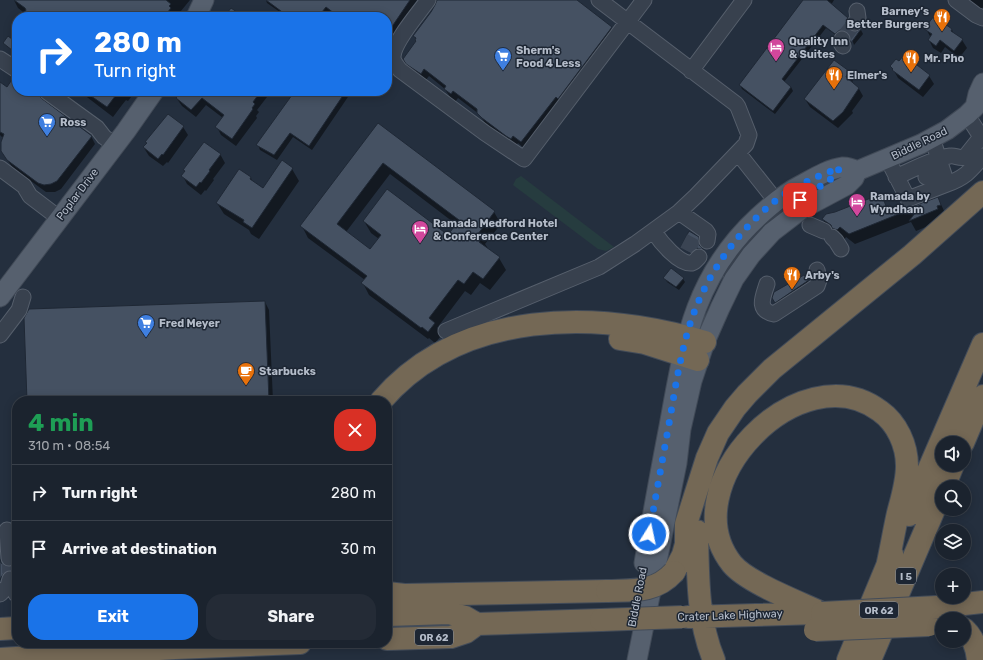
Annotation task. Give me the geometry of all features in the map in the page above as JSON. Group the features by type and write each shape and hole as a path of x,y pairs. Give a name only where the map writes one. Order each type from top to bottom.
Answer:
{"highway":[{"path":"392,594 404,595 644,590 661,583 674,572 684,555 686,544 686,524 707,458 721,428 735,408 759,380 786,356 923,246 983,192"},
{"path":"386,396 411,373 442,352 474,338 514,326 558,322 599,323 668,332 693,348"},
{"path":"392,411 406,396 436,373 474,353 512,341 549,336 586,336 693,348"},
{"name":"I 5","path":"848,660 983,344"},
{"path":"818,621 745,575 734,566 727,557 718,532 716,517 720,490 734,461 758,430 790,408 806,401 835,396 862,400 874,406 892,422 900,434 905,448 907,465 905,486 887,567"},
{"path":"966,436 983,396"},
{"path":"699,484 696,513 699,587 692,617 714,660"},
{"name":"I 5","path":"870,659 935,507"},
{"name":"Crater Lake Highway","path":"954,612 983,602"},
{"name":"Crater Lake Highway","path":"392,615 449,613 465,617 477,624 767,614 818,621 935,618"},
{"name":"Crater Lake Highway","path":"392,639 451,636 466,632 477,624"},
{"path":"0,629 12,628"},
{"path":"971,636 978,660"},
{"path":"0,659 175,648"}],"main road":[{"path":"198,12 204,0"},
{"path":"975,109 978,94 983,83"},
{"name":"Poplar Drive","path":"0,297 115,146 150,96"},
{"name":"Biddle Road","path":"637,660 677,463 681,429 692,381 692,318 700,297 720,261 746,229 776,201 804,183 823,174 848,170 887,158 947,130 975,109"},
{"name":"Biddle Road","path":"624,660 693,348 720,308 734,279 751,255 772,232 817,226 847,185 854,178 848,170"},
{"path":"154,660 175,648"}],"lane":[{"path":"428,0 398,41 393,57 395,63 400,70 524,159 644,0"},
{"path":"446,331 598,267 654,232 694,228 696,196 738,153 749,138 738,107 599,0"},
{"path":"691,70 744,0"},
{"path":"956,0 976,15 983,18"},
{"path":"0,59 12,67"},
{"path":"53,96 97,128 104,137 115,146"},
{"path":"887,158 908,199 942,170 951,155 962,158 966,157 982,138 975,109"},
{"path":"932,138 942,170 960,179 969,172 983,156"},
{"path":"734,279 730,272 732,265 747,244 774,217 778,209 776,201 738,153"},
{"path":"0,168 24,186 30,196 59,218"},
{"path":"899,182 921,179 942,170"},
{"path":"899,182 942,170 969,172"},
{"path":"817,226 836,241 841,249"},
{"path":"654,232 667,250 686,255"},
{"path":"767,284 762,304 764,309 769,313 774,314 817,286 819,280 817,270"},
{"path":"0,335 19,310 22,297"},
{"path":"8,534 9,558"},
{"path":"8,534 9,558"}],"green space":[{"path":"521,176 614,247 606,251 598,249 513,185 516,179"}],"building":[{"path":"14,0 166,0 171,4 169,6 171,8 168,12 25,12 25,8"},
{"path":"266,0 410,0 392,27 392,12 332,12 326,7 322,12 282,12"},
{"name":"Sherm's Food 4 Less","path":"437,0 577,0 612,27 558,99 556,97 521,142 513,136 511,139 506,136 482,118 477,113 477,109 453,91 451,94 444,89 446,86 424,69 421,74 406,64 403,59 416,41 416,38 413,36 431,12"},
{"name":"Quality Inn & Suites","path":"803,0 827,0 848,18 846,23 847,28 855,32 861,29 851,43 850,36 845,30 840,30 835,34 823,25 782,79 791,87 773,111 739,85"},
{"path":"231,8 237,12 228,12"},
{"name":"Barney’s Better Burgers","path":"934,16 963,39 954,51 940,40 936,46 928,40 932,34 924,29"},
{"path":"8,36 12,39 12,50 3,43"},
{"name":"Mr. Pho","path":"904,55 930,75 919,90 892,70 893,69 890,66 896,59 899,61"},
{"name":"Elmer's","path":"834,60 849,71 846,77 859,88 843,112 833,121 804,99"},
{"name":"Ross","path":"12,80 12,96 39,96 92,136 57,181 51,184 44,185 38,183 7,160 1,151 1,142 4,134 0,132 0,82 7,87"},
{"path":"91,96 115,96 107,107"},
{"path":"178,96 257,96 253,102 255,104 252,108 253,109 232,139 215,127 224,115 202,98 191,110 176,98"},
{"path":"291,96 343,96 309,146 290,133 274,155 256,145"},
{"path":"168,114 184,126 163,155 162,154 158,159 143,147 147,143 145,142"},
{"path":"378,123 495,211 478,234 482,237 479,242 500,257 483,279 473,272 464,284 458,280 429,318 435,323 428,332 361,283 367,276 300,226","holes":["383,163 459,220 448,235 387,189 363,221 381,235 370,249 337,224"]},
{"path":"204,142 221,154 201,183 200,182 196,187 181,176 185,171 183,170"},
{"path":"282,160 293,168 252,228 243,222 244,220 216,203 239,169 263,188"},
{"name":"Ramada by Wyndham","path":"876,196 877,200 883,198 886,206 890,205 892,209 901,205 907,208 911,207 938,197 941,205 937,206 938,209 909,221 921,205 849,234 840,227 837,230 832,228 831,225 822,219 826,214"},
{"path":"689,231 699,237 699,245 704,250 697,248 691,253 681,247"},
{"path":"671,268 684,278 676,287 663,278"},
{"path":"804,275 809,280 775,303 772,298 774,292"},
{"name":"Fred Meyer","path":"265,301 269,396 27,396 24,318 29,309"},
{"path":"0,559 1,563 5,566 12,566 12,570 7,570 0,579"}],"tunnel":[{"path":"842,39 855,23"},
{"path":"687,251 696,234"},
{"path":"9,558 10,579"}],"place":[{"name":"Barney’s Better Burgers","path":"942,32"},
{"name":"Quality Inn & Suites","path":"776,62"},
{"name":"Sherm's Food 4 Less","path":"503,71"},
{"name":"Mr. Pho","path":"911,73"},
{"name":"Elmer's","path":"834,90"},
{"name":"Ross","path":"47,137"},
{"name":"Ramada by Wyndham","path":"857,217"},
{"name":"Ramada Medford Hotel & Conference Center","path":"420,244"},
{"name":"Arby's","path":"792,290"},
{"name":"Fred Meyer","path":"146,338"},
{"name":"Starbucks","path":"246,386"}],"route":[{"path":"649,534 677,376 692,318 700,297 720,261 751,223 776,201 798,186 840,168 828,182 804,195 800,200"}]}
